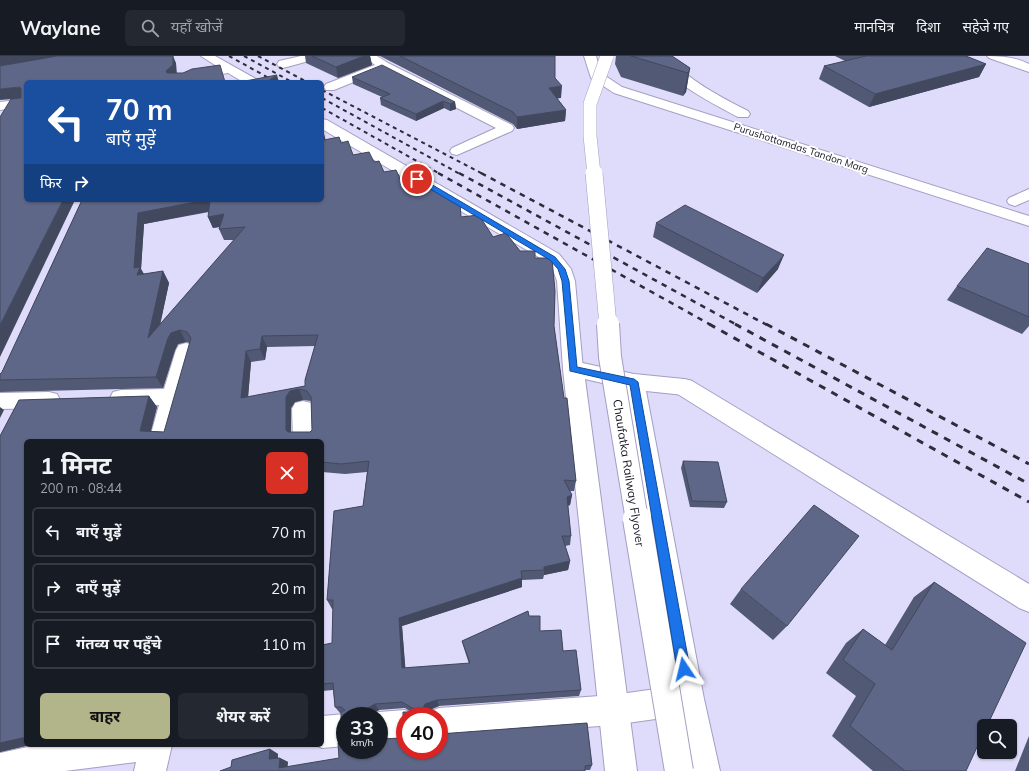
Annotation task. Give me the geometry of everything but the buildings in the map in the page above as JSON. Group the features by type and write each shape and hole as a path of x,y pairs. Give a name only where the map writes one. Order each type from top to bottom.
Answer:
{"street":[{"path":"207,56 249,80"},
{"path":"283,64 316,56"},
{"path":"369,56 384,66 507,128 457,150"},
{"name":"Purushottamdas Tandon Marg","path":"590,56 596,75 618,90 1029,221"},
{"path":"598,56 610,73 620,78 682,99 758,119"},
{"name":"Chaufatka Railway Flyover","path":"607,56 590,104 590,136 606,299 610,357 679,771"},
{"path":"659,56 669,67 695,86 717,101 743,114"},
{"path":"993,56 1018,62 1029,68"},
{"path":"330,87 384,66"},
{"path":"181,80 192,75 230,69"},
{"path":"3,121 6,105 24,103"},
{"path":"324,124 553,258 562,269 566,281 573,369 621,771"},
{"path":"1000,197 1022,204 1029,194"},
{"path":"161,439 186,350"},
{"path":"573,369 634,382 684,387 1029,599"},
{"path":"634,382 689,699 704,771"},
{"path":"101,399 172,397"},
{"path":"0,401 69,399"},
{"path":"11,421 22,400"},
{"path":"303,409 304,439"},
{"path":"448,722 613,710 689,699"},
{"path":"324,732 336,731"},
{"path":"0,769 76,749 114,747"},
{"path":"150,771 156,747"}],"railway":[{"path":"229,56 272,80"},
{"path":"244,56 288,80"},
{"path":"258,56 303,80"},
{"path":"324,91 483,174"},
{"path":"324,99 460,174"},
{"path":"324,109 440,174"},
{"path":"438,173 711,325"},
{"path":"459,173 737,325"},
{"path":"481,173 767,325"},
{"path":"709,324 1029,502"},
{"path":"735,324 1029,484"},
{"path":"766,324 1029,464"}],"route":[{"path":"417,179 553,258 562,269 566,281 573,369 634,382 684,669"}]}
